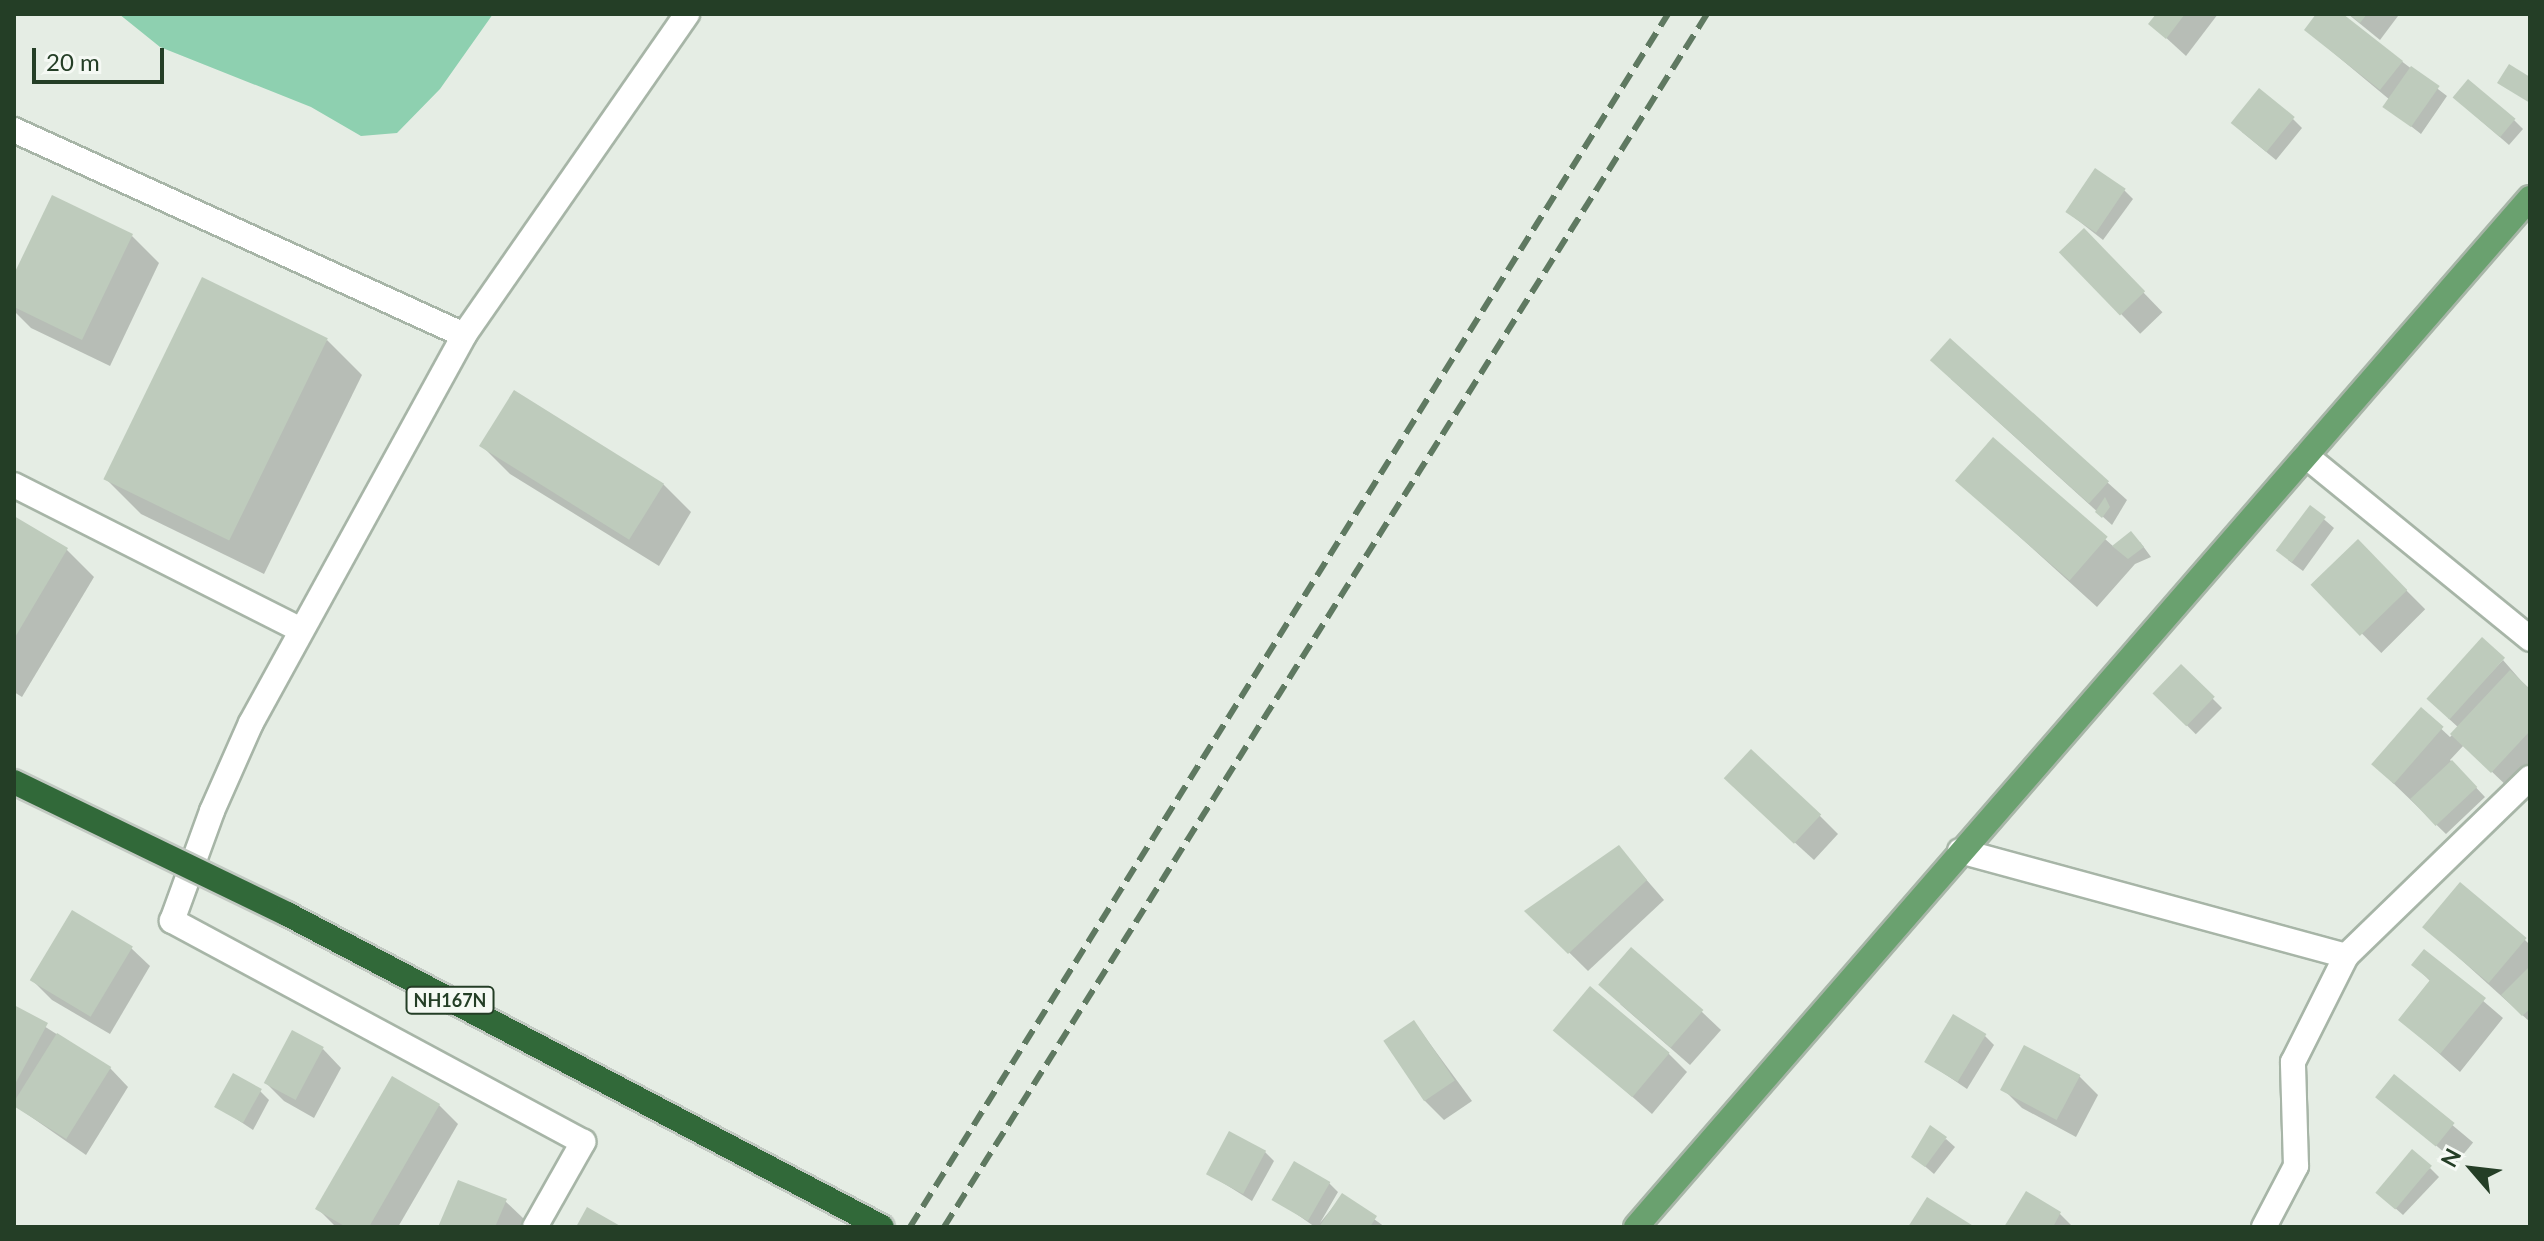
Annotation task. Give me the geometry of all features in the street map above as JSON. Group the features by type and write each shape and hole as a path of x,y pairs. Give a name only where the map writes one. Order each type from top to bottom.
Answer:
{"highway":[{"name":"NH167N","path":"14,782 287,914 882,1227"}],"main road":[{"path":"1636,1227 2530,198"}],"street":[{"path":"535,1227 583,1142 172,921 212,811 299,629 464,335 687,14"},
{"path":"14,130 464,335"},
{"path":"2306,456 2530,639"},
{"path":"14,485 299,629"},
{"path":"2264,1227 2296,1166 2293,1062 2346,956 2530,778"},
{"path":"1960,851 2346,956"}],"shaded area":[{"path":"119,14 493,14 440,89 397,133 361,136 311,107 160,47"}],"building":[{"path":"2156,14 2185,14 2166,39 2148,24"},
{"path":"2316,14 2343,14 2403,61 2380,90 2304,30"},
{"path":"2349,14 2367,14 2360,23"},
{"path":"2509,64 2530,77 2530,103 2497,83"},
{"path":"2411,66 2440,86 2411,127 2382,107"},
{"path":"2468,79 2515,119 2500,137 2453,97"},
{"path":"2259,88 2295,117 2266,152 2231,123"},
{"path":"2095,168 2126,189 2096,233 2065,212"},
{"path":"52,195 133,234 82,340 14,307 14,274"},
{"path":"2084,228 2145,291 2120,316 2059,252"},
{"path":"202,277 328,338 229,541 103,479"},
{"path":"1950,338 2109,481 2089,503 1930,360"},
{"path":"514,390 664,484 629,540 479,446"},
{"path":"1993,437 2108,537 2070,580 1955,481"},
{"path":"2105,497 2110,507 2102,518 2095,512"},
{"path":"2310,505 2326,517 2292,563 2276,551"},
{"path":"14,516 68,548 14,639"},
{"path":"2131,531 2144,547 2128,559 2112,546"},
{"path":"2358,539 2407,590 2360,636 2311,585"},
{"path":"2482,637 2505,658 2449,719 2426,699"},
{"path":"2181,664 2215,697 2186,726 2153,693"},
{"path":"2510,670 2530,689 2530,731 2491,773 2450,734"},
{"path":"2421,707 2444,727 2394,784 2371,764"},
{"path":"1751,749 1821,814 1794,844 1724,778"},
{"path":"2452,760 2477,787 2436,826 2410,799"},
{"path":"1619,845 1647,880 1568,954 1524,911"},
{"path":"2460,882 2527,938 2489,983 2422,927"},
{"path":"72,910 133,947 91,1017 30,980"},
{"path":"1631,947 1703,1010 1671,1048 1598,985"},
{"path":"2424,949 2486,998 2440,1054 2398,1020 2430,980 2411,965"},
{"path":"2530,966 2530,1009 2522,1016 2501,995"},
{"path":"1590,986 1670,1053 1632,1097 1553,1030"},
{"path":"14,1005 48,1023 14,1086"},
{"path":"1953,1014 1986,1034 1958,1082 1924,1062"},
{"path":"1414,1020 1455,1081 1424,1101 1383,1041"},
{"path":"292,1030 324,1047 296,1100 264,1083"},
{"path":"57,1033 111,1067 66,1139 14,1106"},
{"path":"2024,1045 2081,1075 2057,1120 2000,1090"},
{"path":"233,1073 262,1089 243,1123 214,1107"},
{"path":"2394,1074 2455,1123 2436,1146 2375,1097"},
{"path":"392,1076 440,1104 369,1227 346,1227 315,1209"},
{"path":"1930,1125 1947,1137 1925,1167 1911,1157"},
{"path":"1229,1131 1266,1151 1243,1194 1206,1174"},
{"path":"2412,1149 2432,1166 2395,1209 2375,1193"},
{"path":"1294,1161 1330,1182 1308,1221 1272,1200"},
{"path":"458,1180 507,1199 495,1227 438,1227"},
{"path":"2026,1191 2061,1212 2053,1227 2004,1227"},
{"path":"1342,1193 1377,1216 1370,1227 1319,1227"},
{"path":"1927,1197 1975,1227 1908,1227"},
{"path":"587,1207 622,1227 576,1227"}],"railway":[{"path":"910,1227 1668,14"},
{"path":"944,1227 1707,14"}]}
